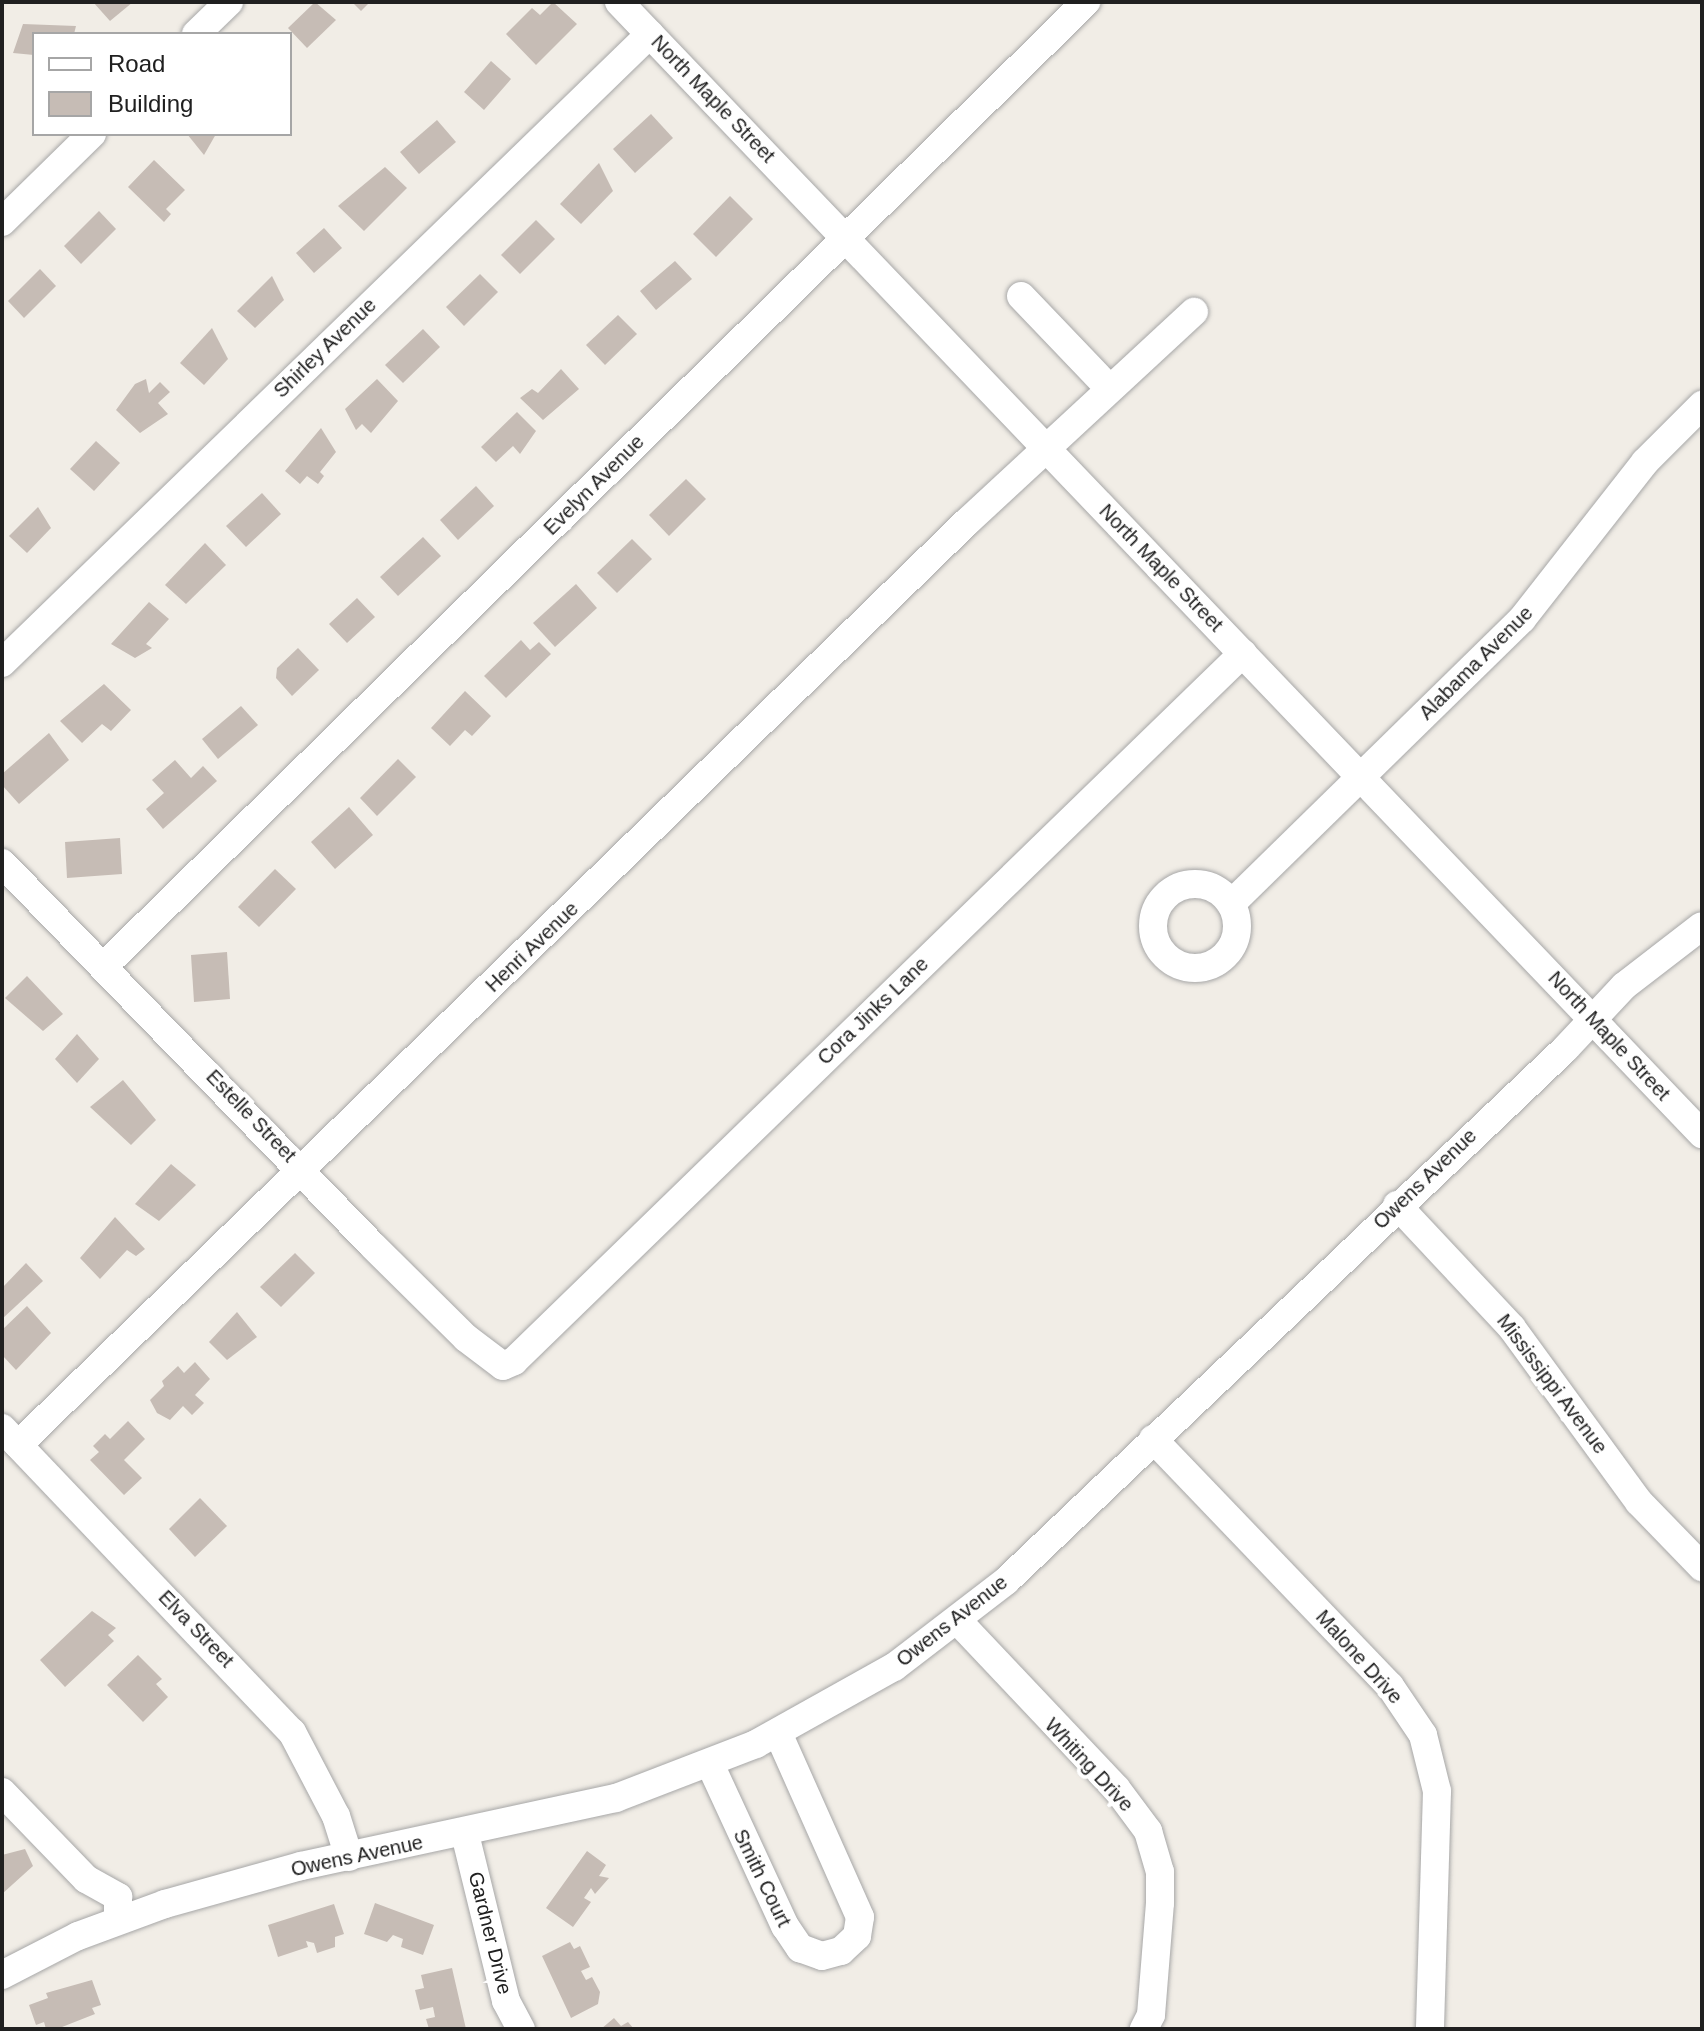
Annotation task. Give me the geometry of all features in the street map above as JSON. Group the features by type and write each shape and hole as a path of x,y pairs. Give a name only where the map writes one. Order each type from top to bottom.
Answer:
{"street":[{"path":"198,32 229,2"},
{"name":"North Maple Street","path":"619,2 1702,1134"},
{"name":"Evelyn Avenue","path":"103,967 1086,2"},
{"name":"Shirley Avenue","path":"2,663 650,34"},
{"path":"2,222 90,136"},
{"path":"1021,296 1109,388"},
{"name":"Henri Avenue","path":"10,1436 303,1171 1044,449 1194,312"},
{"name":"Alabama Avenue","path":"1231,904 1522,619 1645,462 1702,405"},
{"name":"Cora Jinks Lane","path":"503,1366 581,1296 1243,653"},
{"name":"Estelle Street","path":"2,863 466,1338 503,1366"},
{"name":"Owens Avenue","path":"2,1975 118,1920 349,1857 465,1834 616,1798 710,1764 778,1733 894,1667 958,1621 1006,1581 1651,962 1702,926"},
{"name":"Mississippi Avenue","path":"1397,1205 1512,1328 1639,1502 1702,1567"},
{"name":"Elva Street","path":"10,1436 292,1732 336,1816 349,1857"},
{"name":"Malone Drive","path":"1153,1439 1390,1686 1423,1735 1437,1791 1430,2029"},
{"name":"Whiting Drive","path":"958,1621 1116,1788 1148,1831 1160,1872 1160,1903 1151,2015 1144,2029"},
{"name":"Smith Court","path":"710,1764 785,1926 800,1948 822,1956 841,1951 857,1936 860,1917 778,1733"},
{"path":"2,1792 86,1879 118,1897 118,1920"},
{"name":"Gardner Drive","path":"465,1834 506,2001 521,2029"}],"building":[{"path":"93,2 133,2 110,21"},
{"path":"315,2 336,20 307,48 288,28"},
{"path":"352,2 370,2 361,11"},
{"path":"553,2 577,24 536,65 506,34 532,8 540,15"},
{"path":"23,24 76,26 74,32 32,32 32,55 13,53"},
{"path":"491,61 511,79 484,110 464,92"},
{"path":"651,114 673,138 635,173 613,149"},
{"path":"437,120 456,142 419,174 400,152"},
{"path":"189,136 215,136 204,155"},
{"path":"154,160 185,190 166,209 171,214 164,222 128,187"},
{"path":"599,163 613,191 581,224 560,204"},
{"path":"385,167 407,188 364,231 338,206"},
{"path":"730,196 753,219 716,257 693,234"},
{"path":"99,211 116,229 81,264 64,246"},
{"path":"536,220 555,239 520,274 501,255"},
{"path":"324,228 342,248 314,273 296,253"},
{"path":"675,261 692,279 656,310 640,291"},
{"path":"40,269 56,286 24,318 8,301"},
{"path":"480,274 498,292 464,326 446,307"},
{"path":"272,276 284,300 255,328 237,311"},
{"path":"618,315 637,334 605,365 586,345"},
{"path":"212,328 228,359 204,385 180,363"},
{"path":"423,329 440,347 403,383 385,365"},
{"path":"561,369 579,389 543,420 520,398 532,389 538,393"},
{"path":"146,379 149,393 160,382 170,392 158,403 168,414 140,433 116,410 135,384"},
{"path":"377,379 398,401 371,433 362,424 356,430 345,409"},
{"path":"517,412 536,431 520,454 513,446 496,462 481,447"},
{"path":"321,428 336,452 320,472 324,476 318,484 307,476 300,484 285,471"},
{"path":"96,441 120,463 94,491 70,469"},
{"path":"686,479 706,499 669,536 649,515"},
{"path":"476,486 494,506 458,540 440,520"},
{"path":"262,493 281,514 246,547 226,526"},
{"path":"38,507 51,528 27,553 9,536"},
{"path":"423,537 441,556 398,596 380,577"},
{"path":"632,539 652,559 617,593 597,573"},
{"path":"205,543 226,565 186,604 165,585"},
{"path":"576,584 597,608 555,647 533,623"},
{"path":"357,598 375,617 347,643 329,624"},
{"path":"149,602 169,619 146,644 152,648 135,658 111,644"},
{"path":"521,640 530,650 539,642 551,654 506,698 484,676"},
{"path":"298,648 319,670 292,696 276,678 277,668"},
{"path":"104,684 131,710 111,731 102,724 82,743 60,721"},
{"path":"465,691 491,716 472,736 465,730 450,746 431,728"},
{"path":"241,706 258,725 218,759 202,739"},
{"path":"49,733 69,760 19,804 2,785 2,774"},
{"path":"398,759 416,777 377,816 360,798"},
{"path":"175,760 191,778 203,766 217,781 163,829 146,809 164,793 152,780"},
{"path":"349,807 373,835 335,869 311,842"},
{"path":"120,838 122,874 67,878 65,842"},
{"path":"275,869 296,889 259,927 238,907"},
{"path":"227,952 230,999 194,1002 191,955"},
{"path":"27,976 63,1014 43,1031 5,998"},
{"path":"77,1034 99,1059 77,1083 55,1059"},
{"path":"123,1080 156,1120 131,1145 90,1107"},
{"path":"171,1164 196,1185 159,1221 135,1204"},
{"path":"115,1217 145,1249 136,1256 127,1250 100,1279 80,1258"},
{"path":"295,1253 315,1273 281,1307 260,1287"},
{"path":"26,1263 43,1281 2,1319 2,1288"},
{"path":"27,1306 51,1333 16,1370 2,1355 2,1330"},
{"path":"237,1312 257,1337 227,1360 209,1342"},
{"path":"195,1362 210,1379 195,1395 204,1403 192,1415 183,1406 170,1420 157,1413 150,1400 164,1386 162,1381 178,1366 184,1373"},
{"path":"128,1421 145,1439 124,1460 142,1478 124,1495 90,1460 99,1452 93,1446 105,1434 110,1439"},
{"path":"200,1498 227,1526 195,1557 169,1529"},
{"path":"92,1611 116,1628 108,1635 114,1641 65,1687 40,1660"},
{"path":"138,1655 162,1679 156,1684 168,1697 143,1722 107,1685"},
{"path":"25,1849 33,1866 2,1894 2,1855"},
{"path":"587,1851 606,1865 599,1876 609,1878 595,1894 591,1888 584,1898 591,1902 573,1927 546,1908"},
{"path":"375,1903 434,1925 423,1955 401,1947 403,1939 393,1935 387,1942 364,1934"},
{"path":"334,1904 344,1934 335,1937 335,1947 317,1953 314,1943 306,1941 308,1947 278,1957 268,1925"},
{"path":"570,1942 574,1949 580,1946 590,1967 581,1971 586,1980 592,1977 600,1992 598,2004 571,2018 542,1956"},
{"path":"452,1968 466,2029 429,2029 426,2019 435,2017 433,2007 420,2010 415,1990 424,1988 421,1975"},
{"path":"92,1980 101,2005 92,2008 95,2014 57,2029 46,2029 44,2022 36,2025 29,2005 48,1998 46,1993"},
{"path":"614,2018 621,2026 628,2022 634,2029 601,2029"}]}
